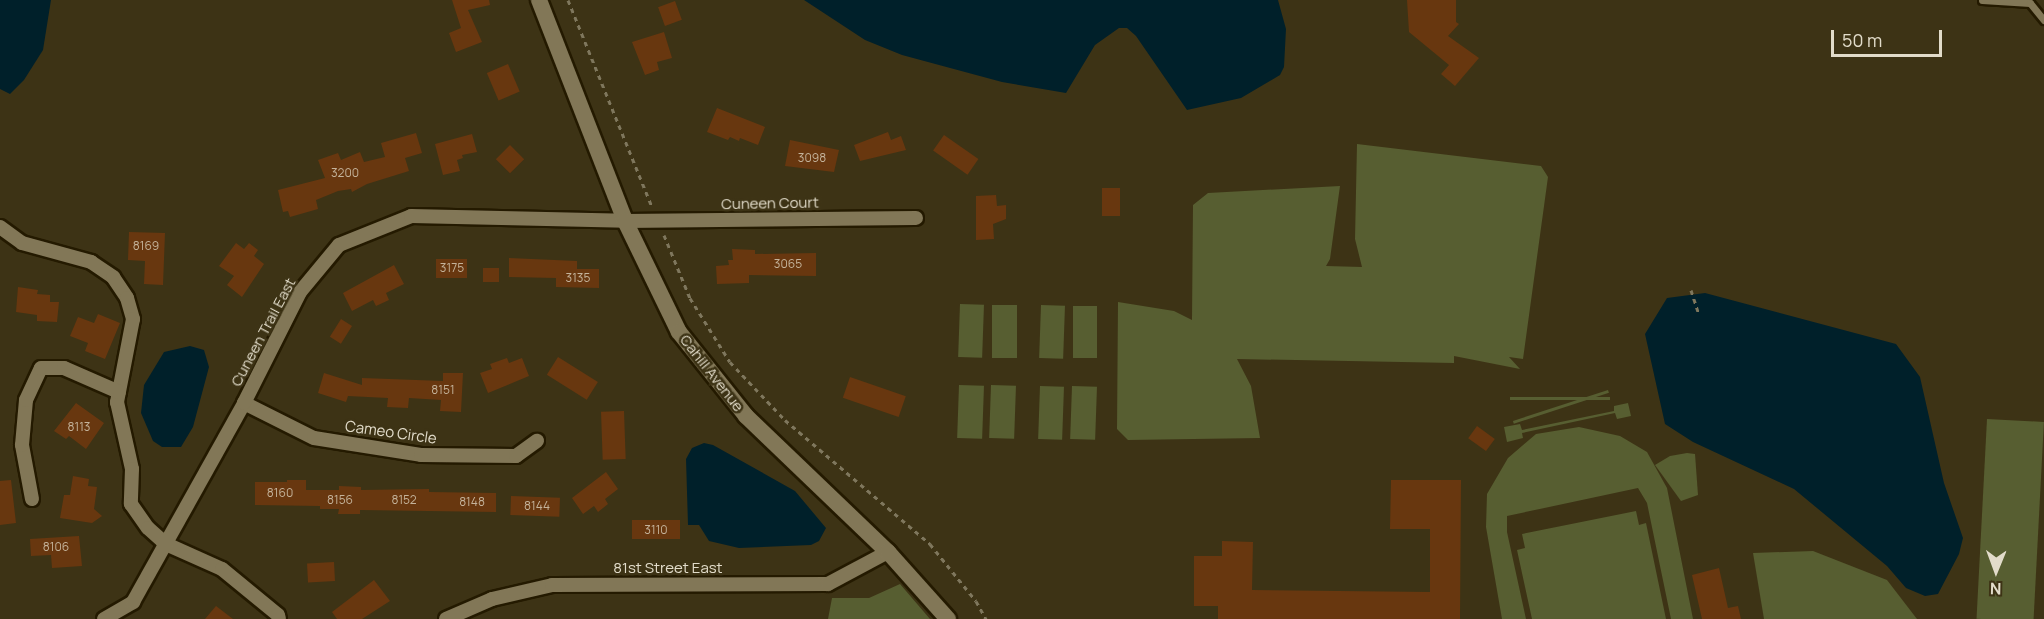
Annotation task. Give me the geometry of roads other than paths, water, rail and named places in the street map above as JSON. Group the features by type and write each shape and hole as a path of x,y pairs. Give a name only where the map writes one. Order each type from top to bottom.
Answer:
{"street":[{"name":"Cahill Avenue","path":"539,0 625,221 679,332 738,407 888,552 948,619"},
{"name":"Cuneen Trail East","path":"104,619 133,602 244,403 300,292 339,245 411,216 625,221"},
{"name":"Cuneen Court","path":"625,221 916,218"},
{"path":"0,227 22,243 91,262 113,277 127,298 133,319 117,402 132,469 131,504 148,528 166,544 222,568 278,615 279,619"},
{"path":"32,499 22,445 26,400 41,368 64,368 119,392"},
{"name":"Cameo Circle","path":"244,403 314,438 421,455 516,456 537,441"},
{"name":"81st Street East","path":"446,619 492,598 552,585 828,584 888,552"}],"lane":[{"path":"1982,0 2030,3 2044,20"}],"water":[{"path":"0,0 51,0 43,50 24,80 10,94 0,89"},
{"path":"804,0 1278,0 1286,29 1284,67 1280,75 1241,98 1187,110 1136,36 1127,28 1119,28 1095,45 1066,93 1002,82 902,55 865,40"},
{"path":"1705,293 1896,344 1920,377 1944,483 1963,538 1959,554 1938,594 1925,596 1906,588 1887,566 1794,489 1693,442 1665,424 1645,334 1667,298"},
{"path":"190,346 204,350 209,367 193,427 181,447 162,447 153,441 141,413 144,385 164,352"},
{"path":"704,443 713,445 795,491 826,528 819,541 811,545 739,548 709,541 699,525 688,525 686,459 692,448"}]}
